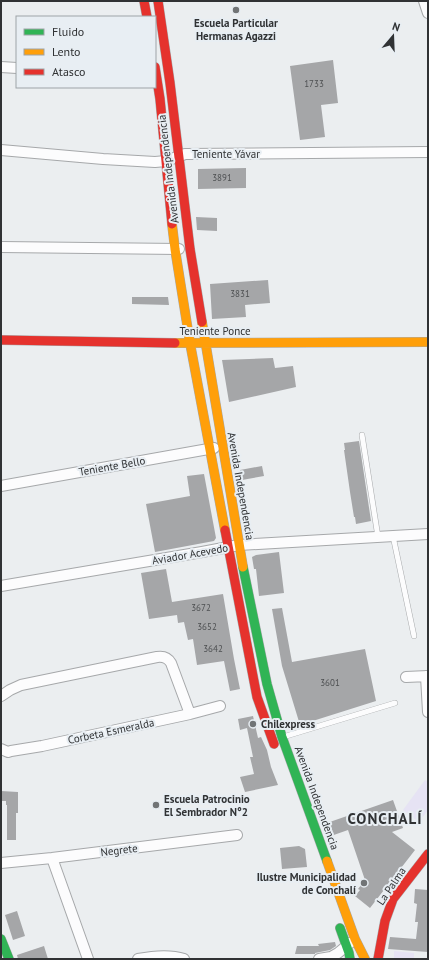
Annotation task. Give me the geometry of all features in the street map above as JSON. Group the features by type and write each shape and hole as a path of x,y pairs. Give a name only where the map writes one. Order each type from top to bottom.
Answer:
{"main road":[{"path":"144,1 147,16"},
{"name":"Avenida Independencia","path":"158,1 170,83 190,249 205,343 239,545 267,684 282,737 355,939 363,956"},
{"name":"Avenida Independencia","path":"156,80 160,99 175,249 209,449 257,697 278,755"},
{"name":"Teniente Ponce","path":"1,340 190,343 428,342"},
{"name":"La Palma","path":"378,959 387,912 393,899 424,865 428,854"},
{"path":"336,916 350,959"},
{"path":"1,940 9,959"}],"street":[{"path":"424,1 428,13"},
{"path":"1,67 16,68"},
{"name":"Teniente Yávar","path":"1,150 154,162 166,161 185,154 428,152"},
{"path":"1,247 190,249"},
{"name":"Teniente Bello","path":"1,486 222,447"},
{"name":"Aviador Acevedo","path":"1,586 239,545 428,534"},
{"path":"1,696 21,685 163,656 171,663 190,714"},
{"path":"406,677 427,676 428,712"},
{"name":"Corbeta Esmeralda","path":"1,749 8,752 25,749 190,714 220,706"},
{"name":"Negrete","path":"1,863 237,835"},
{"path":"52,858 88,959"},
{"path":"325,959 338,953 355,939"},
{"path":"138,959 154,956 178,957 184,959"}],"lane":[{"path":"362,435 378,537"},
{"path":"393,536 414,636"},
{"path":"282,737 395,703"}],"shaded area":[{"path":"425,780 428,782 428,810 419,822 403,810"},
{"path":"394,951 414,953 414,959 394,959"}],"building":[{"path":"333,60 338,103 321,105 325,137 300,140 290,66"},
{"path":"246,168 246,188 198,189 198,169"},
{"path":"196,217 217,218 217,231 197,230"},
{"path":"268,280 270,303 245,305 246,317 212,319 210,284"},
{"path":"132,297 168,297 169,305 132,304"},
{"path":"273,358 275,368 293,366 296,387 229,402 222,360"},
{"path":"359,441 371,521 356,524 350,492 344,443"},
{"path":"262,466 264,476 242,480 240,470"},
{"path":"204,474 216,538 214,541 155,552 146,504 190,496 187,476"},
{"path":"279,552 284,593 259,596 256,569 254,569 252,557 256,555"},
{"path":"166,569 172,602 223,594 240,689 230,691 224,661 197,665 193,639 188,640 184,622 178,623 177,615 149,619 141,573"},
{"path":"282,608 292,662 365,649 376,701 300,725 282,666 272,609"},
{"path":"253,716 258,738 261,737 267,750 271,767 278,785 245,792 240,777 254,774 250,757 253,757 247,728 240,730 238,719"},
{"path":"1,791 18,792 16,840 7,840 7,805 6,801 1,801"},
{"path":"393,800 403,828 392,832 415,850 370,908 355,896 365,880 348,830 328,837 324,824"},
{"path":"299,846 305,849 307,867 282,869 280,848"},
{"path":"415,889 428,890 428,952 388,949 390,937 416,939 418,922 415,922 417,904 414,903"},
{"path":"17,911 25,936 13,940 5,915"},
{"path":"335,942 336,946 330,950 315,954 295,954 297,946 319,946 318,944"},
{"path":"44,946 48,959 18,959 17,955"}],"traffic: fast":[{"path":"243,567 267,684 282,737 327,861"},
{"path":"340,928 350,959"},
{"path":"1,939 9,959"}],"traffic: slow":[{"path":"172,224 190,343 225,530"},
{"path":"202,322 243,567"},
{"path":"175,343 428,342"},
{"path":"327,861 355,939 365,959"}],"traffic: jam":[{"path":"144,1 147,16"},
{"path":"158,1 170,83 190,249 202,322"},
{"path":"156,73 160,99 172,224"},
{"path":"1,340 175,343"},
{"path":"225,530 257,697 274,744"},
{"path":"378,959 385,921 393,899 428,854"}],"place":[{"name":"Escuela Particular Hermanas Agazzi","path":"236,10"},
{"name":"Chilexpress","path":"253,724"},
{"name":"Escuela Patrocinio El Sembrador N°2","path":"156,805"},
{"name":"Ilustre Municipalidad de Conchalí","path":"364,883"}],"district":[{"name":"CONCHALÍ","path":"385,819"}]}
